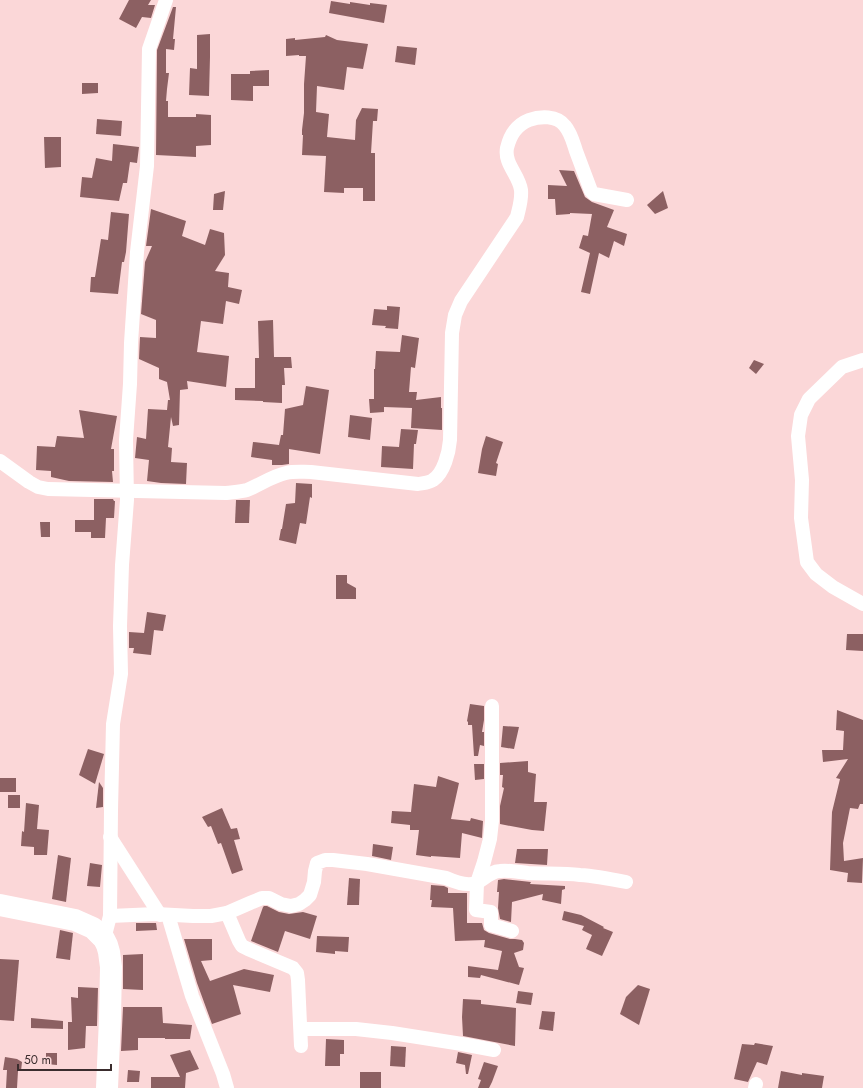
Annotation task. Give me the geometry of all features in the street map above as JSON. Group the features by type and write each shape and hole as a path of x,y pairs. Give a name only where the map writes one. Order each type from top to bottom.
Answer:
{"main road":[{"path":"0,905 75,920 93,928 104,939 109,952 111,967 107,1088"}],"street":[{"path":"104,939 110,916 110,837 113,724 121,674 120,626 122,565 127,500 126,440 137,252 147,166 149,49 166,0"},
{"path":"0,461 29,482 38,487 48,489 226,493 247,490 285,473 298,472 311,472 418,484 428,482 435,479 441,472 448,453 450,440 452,333 455,315 461,301 517,217 521,203 521,189 508,162 507,149 516,128 527,121 538,117 557,119 565,125 571,135 591,191 594,194 627,200"},
{"path":"863,360 842,367 809,399 800,415 798,436 802,480 801,518 807,562 816,574 833,587 863,604"},
{"path":"492,706 492,821 490,838 477,883 476,910 491,912 491,925 512,930"},
{"path":"110,837 164,915 192,996 223,1074 227,1088"},
{"path":"110,916 210,916 227,913 262,898 269,898 281,904 291,906 299,904 306,900 310,895 317,863 324,860 367,864 446,878 454,882 466,884 477,883 488,875 497,871 582,875 626,882"},
{"path":"227,913 242,946 295,970 298,980 302,1046"},
{"path":"301,1029 356,1029 392,1033 494,1050"}],"building":[{"path":"129,0 151,0 148,5 155,5 151,18 142,17 136,28 119,19"},
{"path":"331,1 350,4 350,2 370,5 370,3 387,5 384,23 329,13"},
{"path":"173,7 176,7 173,39 175,39 174,50 166,49 166,73 169,73 166,101 168,101 168,117 196,117 196,114 211,115 211,145 196,146 196,157 156,155 157,50"},
{"path":"210,34 209,96 189,95 190,68 197,69 197,35"},
{"path":"326,35 337,40 368,44 363,69 347,67 344,90 317,86 316,112 329,114 327,137 355,140 356,120 362,108 378,109 377,121 373,121 371,153 375,153 375,201 363,201 363,188 344,188 344,193 324,192 326,156 302,155 306,56 286,56 286,39 295,38 295,40 325,37"},
{"path":"397,46 417,48 415,65 395,62"},
{"path":"269,70 269,86 253,86 253,101 231,100 231,74 250,74 250,71"},
{"path":"82,83 98,83 98,93 82,94"},
{"path":"97,119 122,121 121,136 96,134"},
{"path":"44,137 61,137 61,167 45,168"},
{"path":"113,144 139,147 137,163 130,162 127,183 123,183 119,201 80,197 82,177 92,178 96,158 112,161"},
{"path":"559,170 574,171 585,197 592,202 614,210 607,227 627,234 624,246 614,241 609,258 599,253 590,294 581,292 590,253 579,248 583,235 588,236 592,214 570,213 556,215 555,199 548,199 548,185 567,186"},
{"path":"225,191 223,210 213,210 214,194"},
{"path":"663,191 668,208 655,214 647,205"},
{"path":"151,209 186,221 182,236 205,245 210,229 224,233 225,255 215,271 229,273 228,287 242,290 239,304 226,301 223,324 201,321 197,352 229,356 226,387 187,381 188,389 180,390 179,425 173,426 171,417 168,447 172,448 171,462 187,463 186,484 147,481 149,460 135,458 137,437 146,439 148,409 167,410 168,400 170,400 167,382 159,379 159,368 139,359 140,337 156,338 156,320 141,314 145,262 152,246 146,246"},
{"path":"111,212 129,214 126,252 124,262 122,262 118,294 90,292 91,277 95,277 101,239 108,240"},
{"path":"387,306 400,307 398,329 372,325 374,309 387,310"},
{"path":"273,320 274,357 291,357 292,368 284,368 285,385 282,385 282,403 235,400 235,388 255,388 255,358 259,358 258,321"},
{"path":"402,335 419,338 415,368 411,367 409,392 417,392 416,400 441,397 442,430 411,428 412,408 384,407 384,412 370,413 369,399 374,399 374,369 376,351 400,352"},
{"path":"754,360 764,364 756,374 749,368"},
{"path":"306,386 329,390 320,454 289,449 289,464 282,465 272,465 272,460 251,457 253,442 279,445 281,435 283,435 285,409 303,405"},
{"path":"79,410 117,416 111,449 114,449 114,471 112,471 113,482 69,481 51,477 51,471 36,470 37,446 55,447 57,436 84,438"},
{"path":"350,415 372,418 370,440 348,437"},
{"path":"401,429 418,430 416,444 414,444 413,469 381,467 382,446 399,447"},
{"path":"486,436 503,442 496,463 498,464 496,476 478,473"},
{"path":"296,483 312,484 312,498 310,497 306,524 300,523 296,544 279,540 286,504 295,503"},
{"path":"94,499 113,499 115,501 114,518 106,518 105,538 91,538 91,532 75,532 75,520 94,520"},
{"path":"236,500 250,500 249,523 235,523"},
{"path":"40,522 50,522 50,537 41,537"},
{"path":"336,575 347,575 347,583 356,588 356,599 336,599"},
{"path":"147,612 166,615 163,631 154,630 151,655 133,653 134,648 129,648 129,632 144,633"},
{"path":"847,634 863,634 863,651 846,650"},
{"path":"470,704 484,706 482,732 484,732 484,746 480,745 478,756 474,756 472,725 468,725 467,721"},
{"path":"837,710 863,720 863,804 860,804 858,809 850,808 843,843 844,861 863,858 862,883 847,882 848,873 830,870 832,812 840,779 836,778 848,759 823,762 822,750 843,750 844,731 836,730"},
{"path":"503,726 519,727 514,749 501,747"},
{"path":"88,749 104,754 95,784 79,775"},
{"path":"528,761 528,772 536,774 534,802 547,802 544,831 500,824 500,806 504,788 502,787 503,775 500,775 500,763"},
{"path":"474,764 484,764 484,779 475,780"},
{"path":"438,776 459,783 451,819 470,821 471,818 483,821 482,838 462,833 460,858 416,855 419,830 410,830 410,825 391,823 392,811 411,812 414,784 436,787"},
{"path":"0,778 16,778 16,792 0,792"},
{"path":"99,782 103,788 103,807 96,808"},
{"path":"8,795 20,795 20,808 8,808"},
{"path":"26,803 39,805 37,829 49,830 47,855 34,855 34,847 21,846 22,831 24,832"},
{"path":"222,808 231,829 237,828 240,839 234,840 243,870 232,874 221,843 218,844 211,826 208,827 202,817"},
{"path":"373,844 393,847 391,860 372,856"},
{"path":"517,849 548,849 547,865 515,863"},
{"path":"58,855 71,858 66,902 52,899"},
{"path":"90,863 102,865 100,887 87,886"},
{"path":"349,878 360,879 359,905 347,905"},
{"path":"504,879 531,882 530,884 565,886 565,889 562,890 561,904 542,900 543,894 512,902 511,922 500,919 498,908 499,892 497,892 498,880"},
{"path":"431,885 444,886 448,888 448,893 467,893 467,923 482,923 484,930 489,933 510,939 522,940 524,943 523,950 514,953 519,967 524,968 519,985 481,975 480,978 468,977 468,966 498,970 502,951 484,947 485,940 455,941 453,908 431,907"},
{"path":"264,906 289,914 303,912 317,916 310,939 285,931 278,952 251,941"},
{"path":"564,911 581,915 613,932 602,956 586,949 592,935 582,930 584,926 562,920"},
{"path":"136,923 156,923 157,930 136,931"},
{"path":"60,930 73,933 70,960 56,958"},
{"path":"317,936 349,937 348,952 335,951 335,954 316,952"},
{"path":"184,939 212,939 212,960 201,961 210,981 244,969 274,975 270,992 233,985 241,1014 212,1024 197,983"},
{"path":"143,954 143,990 123,989 123,955"},
{"path":"0,959 19,960 14,1021 0,1020"},
{"path":"638,985 650,989 639,1025 620,1014 626,997"},
{"path":"78,987 98,988 97,1026 86,1026 85,1048 68,1050 68,1022 72,1022 71,997 78,998"},
{"path":"518,991 533,993 531,1005 516,1003"},
{"path":"463,999 481,1000 481,1004 516,1008 515,1046 463,1036"},
{"path":"123,1007 162,1007 163,1023 192,1025 190,1039 138,1038 138,1050 121,1051"},
{"path":"542,1011 555,1012 553,1031 539,1029"},
{"path":"31,1018 63,1021 63,1029 31,1028"},
{"path":"326,1039 344,1040 344,1054 340,1054 340,1066 325,1066"},
{"path":"755,1043 773,1046 767,1065 757,1062 748,1082 734,1079 742,1044 754,1045"},
{"path":"391,1046 406,1047 405,1067 390,1066"},
{"path":"190,1050 199,1069 186,1073 185,1088 151,1088 151,1077 180,1077 170,1055"},
{"path":"458,1052 472,1055 468,1074 466,1074 465,1065 456,1063"},
{"path":"46,1053 57,1053 57,1065 46,1064"},
{"path":"5,1057 17,1059 22,1062 21,1071 18,1071 17,1088 6,1088 7,1070 3,1070"},
{"path":"484,1062 498,1066 489,1088 478,1088 481,1080 478,1079"},
{"path":"128,1070 140,1071 139,1082 127,1082"},
{"path":"781,1071 802,1075 802,1073 824,1076 822,1088 778,1088"},
{"path":"360,1072 381,1072 381,1088 360,1088"}]}
